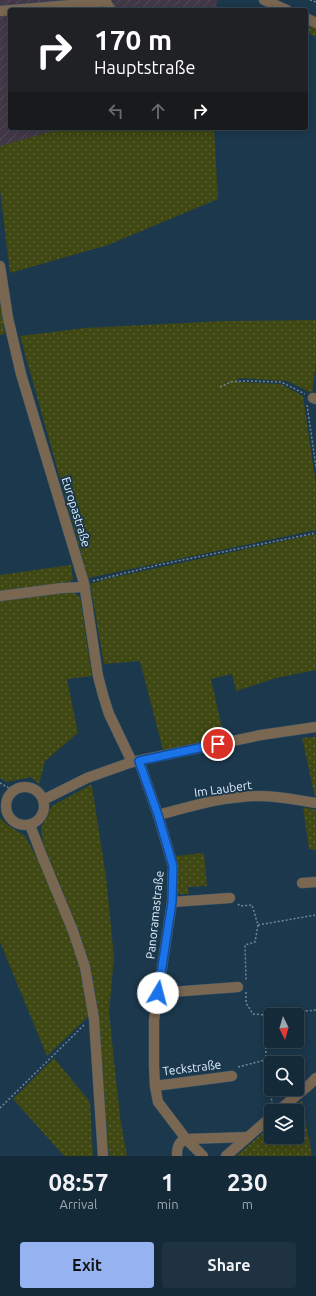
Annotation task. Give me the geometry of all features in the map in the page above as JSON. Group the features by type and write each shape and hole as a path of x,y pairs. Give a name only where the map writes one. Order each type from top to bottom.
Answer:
{"street":[{"path":"36,8 95,3 105,0"},
{"path":"264,0 282,8"},
{"name":"Europastraße","path":"0,266 8,318 20,367 84,585 98,676 103,695 109,714 135,762"},
{"path":"0,596 84,585"},
{"path":"43,800 87,778 135,762 262,735 316,727"},
{"name":"Panoramastraße","path":"135,762 158,815 173,866 172,902 154,1020 155,1086 158,1102 186,1139 203,1156"},
{"path":"23,787 31,788 39,793 43,800 44,808 42,816 37,822 30,825 22,825 14,822 3,808 14,790 23,787"},
{"name":"Im Laubert","path":"158,815 243,796 281,797 316,803"},
{"path":"30,825 73,931 85,967 94,1019 103,1156"},
{"path":"302,883 316,882"},
{"path":"172,902 230,898"},
{"path":"158,993 243,986"},
{"name":"Teckstraße","path":"155,1086 232,1076"},
{"path":"282,1104 314,1085"},
{"path":"226,1156 264,1123"},
{"path":"177,1156 178,1146 181,1141 186,1139 248,1137"}],"path":[{"path":"310,0 316,2"},
{"path":"220,387 231,382 245,380 282,382 314,398"},
{"path":"314,398 306,402 316,467"},
{"path":"84,585 166,564 316,533"},
{"path":"0,783 14,790"},
{"path":"230,898 240,906 252,905 258,925 256,942 245,945 243,986 246,1003 253,1014 264,1015"},
{"path":"258,925 316,915"},
{"path":"304,1011 316,1010"},
{"path":"0,1108 84,1025 94,1019"},
{"path":"232,1076 231,1069 264,1061"}],"shaded area":[{"path":"0,0 217,0 216,8 8,8 8,130 56,130 0,146"}],"green space":[{"path":"308,23 316,26 316,37 308,33"},
{"path":"56,130 214,130 218,199 108,245 10,273 0,189 0,146"},
{"path":"0,300 5,334 0,335"},
{"path":"316,320 316,362 312,393 287,381 239,378 237,382 281,384 303,396 316,485 316,530 88,578 20,336 85,328 224,321"},
{"path":"316,534 316,670 276,678 236,691 232,674 211,679 224,737 163,750 140,661 104,664 90,584 106,579"},
{"path":"71,565 73,579 66,585 0,594 0,575"},
{"path":"62,591 73,592 80,597 92,676 67,679 78,733 45,761 39,784 31,777 7,782 0,778 0,600"},
{"path":"316,737 316,798 302,738"},
{"path":"90,785 92,786 106,877 114,957 109,1012 120,1117 127,1156 109,1156 98,1012 91,968 79,931 43,844 41,828 52,806"},
{"path":"303,807 316,810 316,850 309,849"},
{"path":"0,818 9,826 25,836 36,856 60,910 81,965 89,1016 47,1056 0,942"},
{"path":"204,853 207,886 188,887 189,894 179,894 176,856"},
{"path":"54,1058 90,1102 93,1156 64,1156 13,1099"},
{"path":"302,1100 303,1104 297,1104"},
{"path":"304,1111 312,1156 236,1156 264,1132 264,1144 304,1144"}],"route":[{"path":"158,993 172,902 173,866 158,815 139,761 175,752 218,744"}]}
